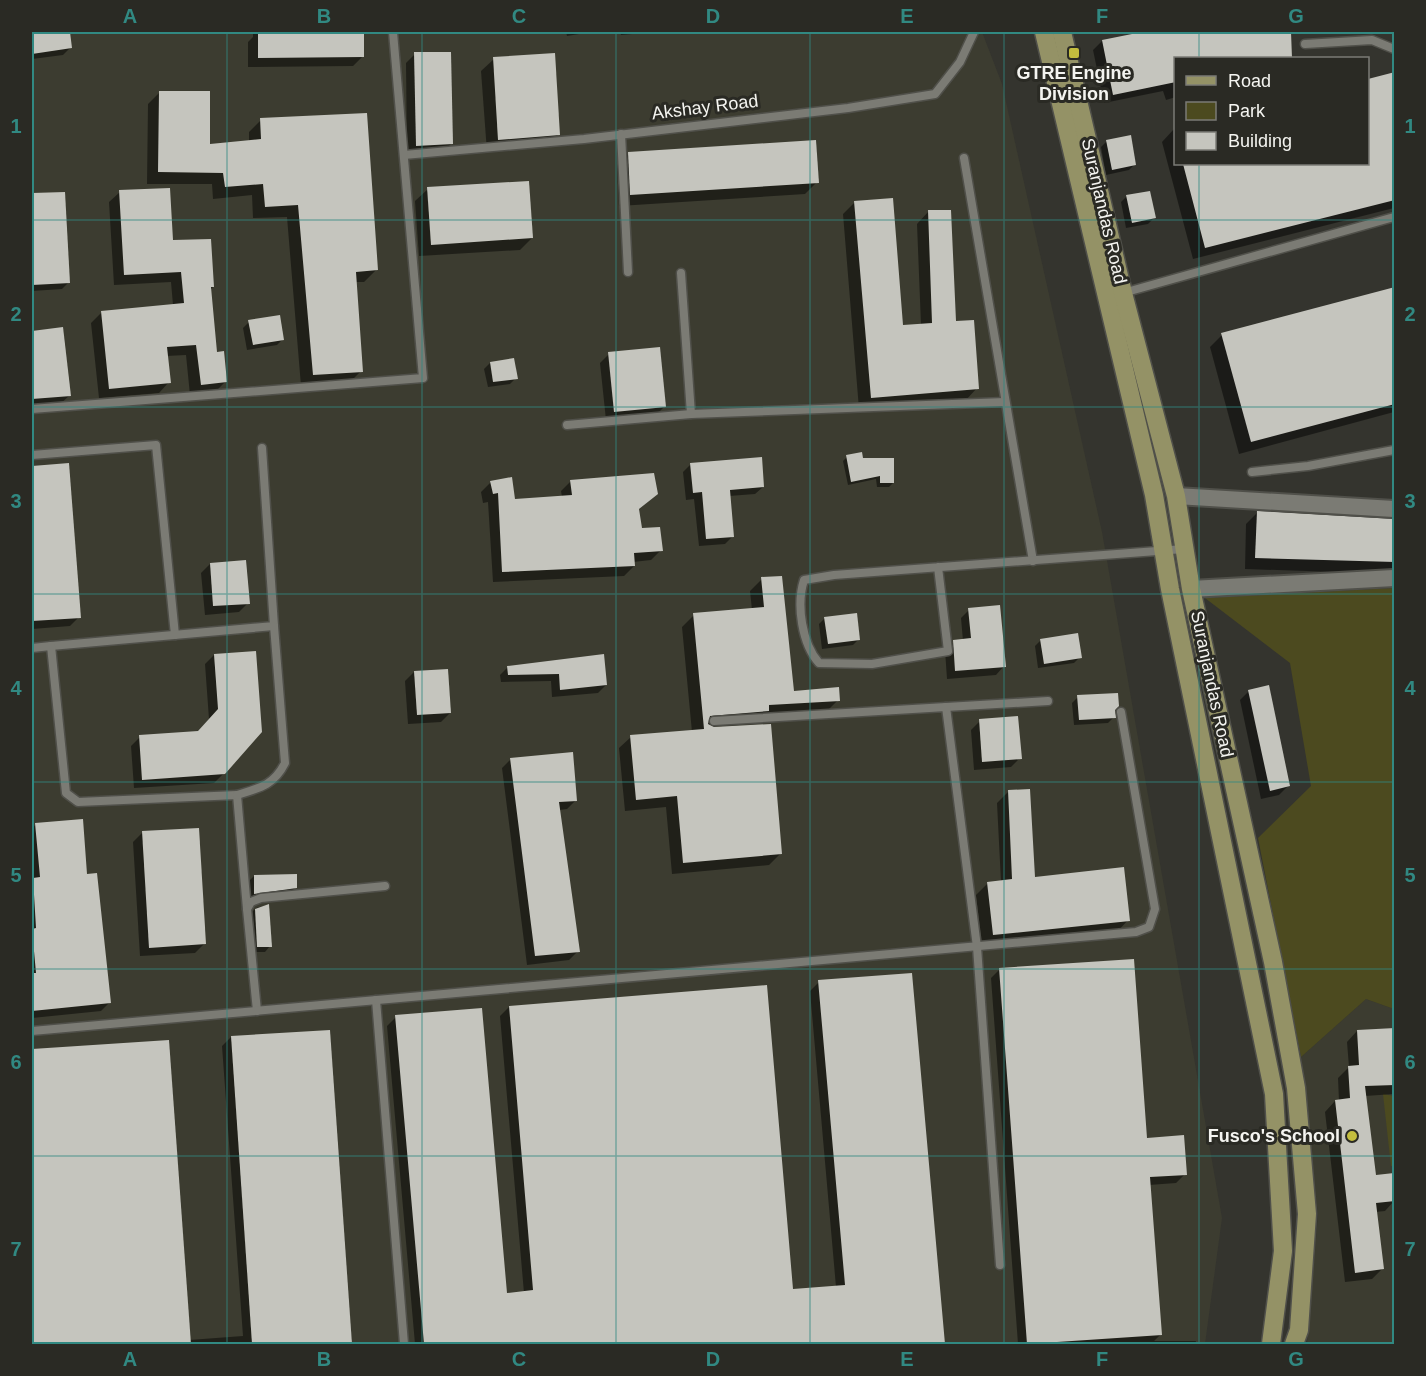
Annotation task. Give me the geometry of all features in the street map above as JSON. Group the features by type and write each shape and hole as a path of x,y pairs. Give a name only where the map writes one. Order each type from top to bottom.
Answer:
{"main road":[{"name":"Suranjandas Road","path":"1044,32 1154,495 1174,611 1274,1094 1283,1251 1271,1344"},
{"name":"Suranjandas Road","path":"1062,32 1123,293 1176,496 1191,589 1273,962 1296,1088 1307,1214 1299,1330 1294,1344"}],"street":[{"path":"1176,496 1395,509"},
{"path":"1191,589 1395,578"}],"lane":[{"path":"32,410 423,378 393,32"},
{"name":"Akshay Road","path":"404,155 621,134 848,108 935,94 964,56 974,32"},
{"path":"1305,44 1372,40 1395,49"},
{"path":"621,134 628,272"},
{"path":"964,158 1033,561"},
{"path":"1123,293 1395,217"},
{"path":"681,273 691,414"},
{"path":"567,425 691,414 1005,402"},
{"path":"32,455 156,445 175,635"},
{"path":"51,646 66,793 78,802 237,795 268,786 279,776 285,763 262,448"},
{"path":"1252,472 1308,466 1395,450"},
{"path":"938,567 948,651 872,664 819,663 809,651 799,595 804,580 834,575 938,567 1033,561 1184,549"},
{"path":"32,648 274,626"},
{"path":"714,721 1048,701"},
{"path":"946,707 977,947 1000,1265"},
{"path":"32,1031 1136,932 1149,927 1153,921 1155,909 1121,712"},
{"path":"237,795 256,1011"},
{"path":"247,909 251,902 261,898 385,886"},
{"path":"376,1000 404,1344"}],"shaded area":[{"path":"32,32 982,32 1002,84 1102,532 1222,1218 1205,1344 32,1344"},
{"name":"Fusco's School","path":"1366,999 1394,1009 1394,1344 1307,1344 1318,1215 1301,1057"}],"green space":[{"path":"1394,588 1394,1009 1366,999 1301,1057 1258,838 1311,786 1290,663 1205,598"},
{"path":"1383,1094 1394,1096 1394,1166 1391,1166"}],"building":[{"path":"32,32 70,32 72,48 32,54"},
{"path":"258,32 364,32 364,57 258,58"},
{"path":"1142,32 1291,32 1292,57 1174,57 1174,82 1113,95 1102,40"},
{"path":"414,52 451,52 453,144 416,146"},
{"path":"555,53 560,135 498,140 493,57"},
{"path":"1395,72 1395,200 1205,248 1183,165 1369,165 1369,79"},
{"path":"159,91 210,91 210,144 261,139 260,118 367,113 378,270 356,272 363,372 313,375 298,205 265,207 263,184 225,187 223,173 158,172"},
{"path":"1131,135 1136,165 1112,170 1106,140"},
{"path":"816,140 819,183 630,195 628,152"},
{"path":"529,181 533,238 431,245 427,187"},
{"path":"170,188 173,240 211,239 214,287 211,287 217,352 224,351 227,382 201,385 196,345 167,347 171,383 109,389 101,311 184,303 181,272 124,275 119,190"},
{"path":"1150,191 1156,218 1132,223 1126,195"},
{"path":"65,192 70,283 32,285 32,193"},
{"path":"893,198 903,325 932,323 928,210 951,210 956,321 974,320 979,389 871,398 854,201"},
{"path":"1395,287 1395,404 1251,442 1221,333"},
{"path":"280,315 284,340 253,345 248,320"},
{"path":"63,327 71,396 32,399 32,331"},
{"path":"660,347 666,407 614,412 608,352"},
{"path":"514,358 518,379 493,382 490,362"},
{"path":"862,452 863,458 894,458 894,483 880,483 880,476 851,482 846,455"},
{"path":"762,457 764,487 730,490 734,537 706,539 702,492 693,493 690,463"},
{"path":"69,463 81,618 32,621 32,466"},
{"path":"654,473 658,494 639,509 642,528 660,527 663,551 634,553 635,566 502,572 498,493 493,494 490,481 512,477 515,499 572,495 570,480"},
{"path":"1257,511 1395,519 1395,562 1255,558"},
{"path":"246,560 250,604 213,606 210,563"},
{"path":"782,576 794,691 839,687 840,701 769,705 769,711 710,716 708,724 714,727 771,724 782,854 683,863 677,796 636,800 630,735 704,729 693,613 764,607 761,577"},
{"path":"1000,605 1006,667 955,671 953,640 971,638 968,608"},
{"path":"857,613 860,640 828,644 824,617"},
{"path":"1078,633 1082,658 1044,664 1040,639"},
{"path":"256,651 262,732 225,774 142,780 139,735 198,731 218,709 214,654"},
{"path":"604,654 607,685 560,690 559,674 508,675 507,666"},
{"path":"448,669 451,713 417,715 414,671"},
{"path":"1269,685 1290,786 1270,791 1248,690"},
{"path":"1118,693 1119,706 1115,710 1116,718 1079,720 1077,695"},
{"path":"1018,716 1022,759 982,762 979,719"},
{"path":"573,752 577,801 559,802 580,952 535,956 510,758"},
{"path":"1030,789 1035,877 1124,867 1130,921 993,935 987,882 1012,879 1008,790"},
{"path":"83,819 87,874 97,873 111,1003 32,1011 32,973 36,973 32,929 36,928 33,878 40,877 35,823"},
{"path":"199,828 206,944 149,948 142,831"},
{"path":"297,874 297,888 254,894 254,875"},
{"path":"269,904 272,947 257,947 255,909"},
{"path":"1134,959 1147,1138 1184,1135 1187,1175 1150,1177 1162,1335 1027,1344 999,968"},
{"path":"912,973 945,1344 424,1344 395,1015 482,1008 507,1293 533,1290 509,1006 767,985 793,1289 845,1285 818,980"},
{"path":"1395,1028 1395,1085 1365,1086 1376,1175 1394,1173 1395,1181 1395,1201 1376,1203 1384,1269 1355,1273 1335,1100 1350,1098 1348,1066 1359,1065 1357,1030"},
{"path":"330,1030 352,1344 252,1344 231,1036"},
{"path":"169,1040 191,1344 32,1344 32,1049"}],"place":[{"name":"GTRE Engine Division","path":"1074,53"},
{"name":"Fusco's School","path":"1352,1136"}]}
